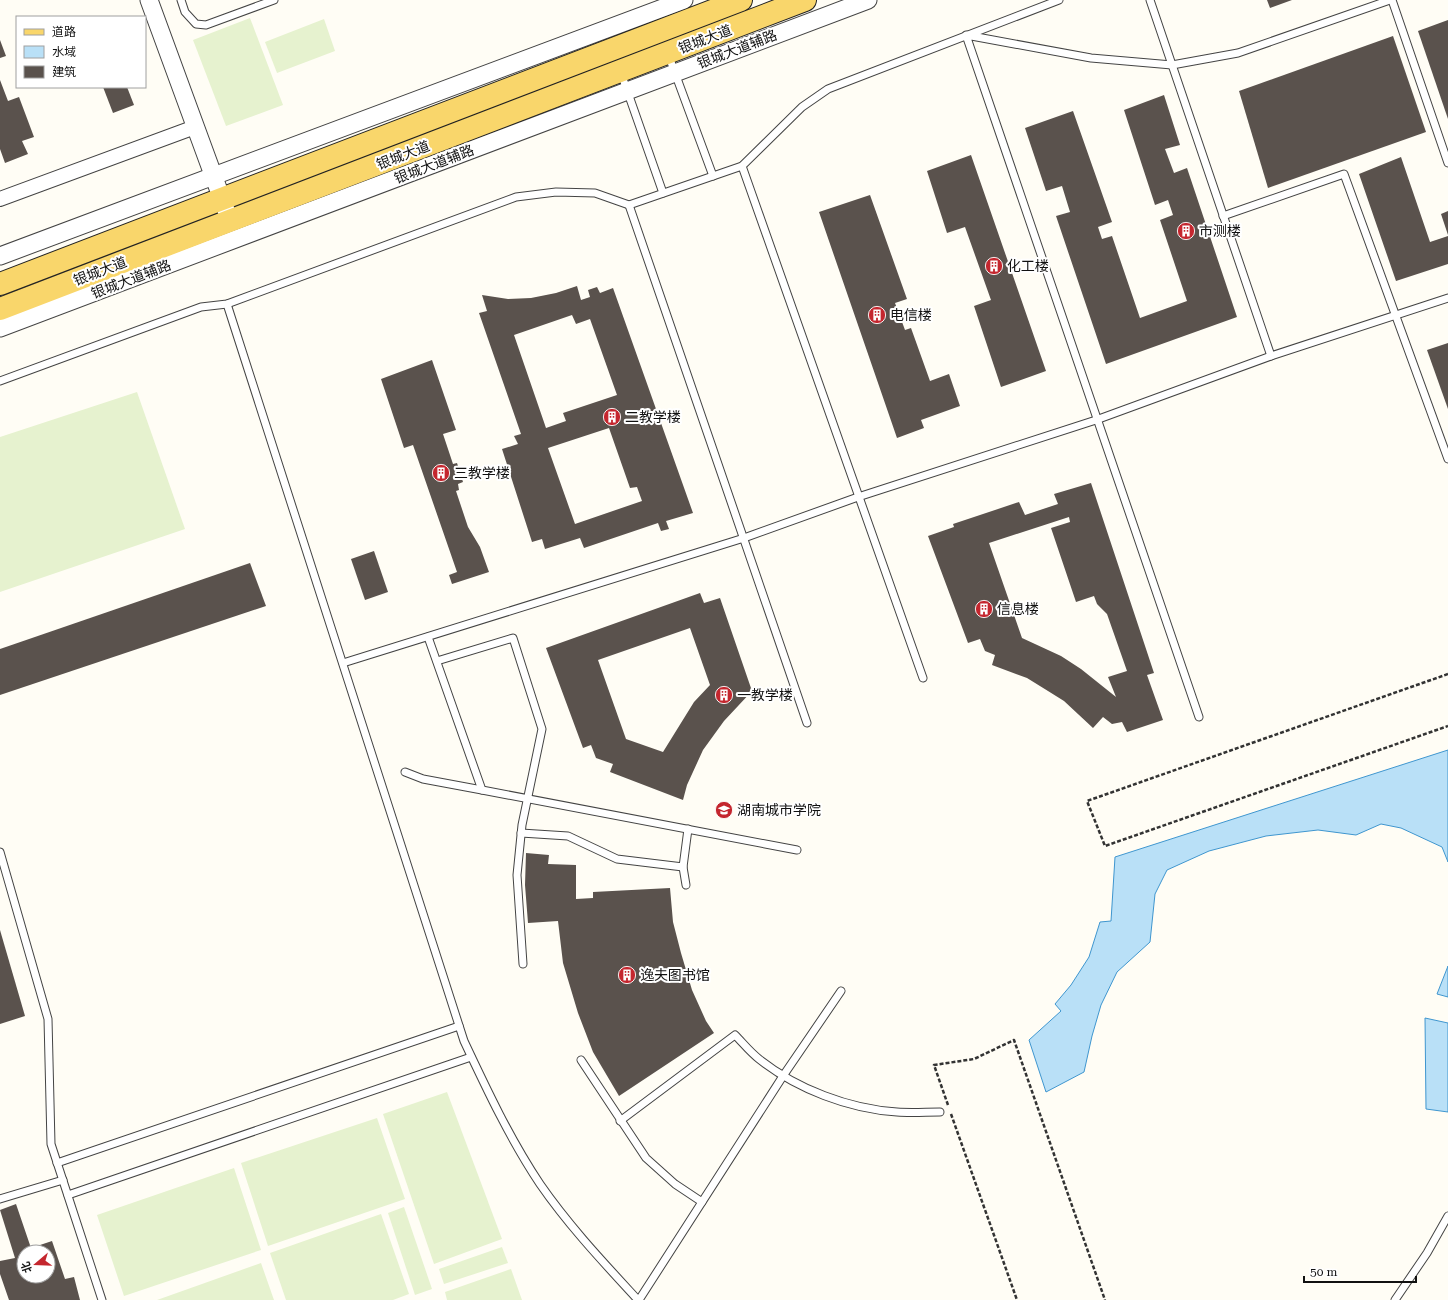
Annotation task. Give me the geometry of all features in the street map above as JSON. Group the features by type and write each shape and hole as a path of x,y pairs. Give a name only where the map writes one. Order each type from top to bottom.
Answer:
{"main road":[{"name":"银城大道","path":"0,284 741,0"},
{"name":"银城大道","path":"0,309 805,0"}],"street":[{"path":"149,0 221,200 230,221"},
{"path":"0,256 684,0"},
{"name":"银城大道辅路","path":"0,328 868,0"},
{"path":"0,199 195,128"}],"lane":[{"path":"181,0 185,12 196,24 206,25 274,0"},
{"path":"0,382 201,307 227,304 516,197 556,192 595,193 629,204 742,166 802,107 828,89 1059,0"},
{"path":"1150,0 1271,356"},
{"path":"966,36 1091,58 1172,65 1238,53 1391,0 1448,163"},
{"path":"966,36 1096,420 1146,560 1199,717"},
{"path":"667,53 713,176"},
{"path":"620,71 663,193"},
{"path":"742,166 923,678"},
{"path":"1223,216 1344,174 1448,459"},
{"path":"629,204 807,723"},
{"path":"343,663 744,538 858,497 1096,420 1271,356 1448,298"},
{"path":"227,304 459,1026 471,1057 503,1122 540,1184 584,1241 639,1300 783,1076 841,991"},
{"path":"428,637 482,790"},
{"path":"437,661 513,638 542,729 521,833 517,875 523,964"},
{"path":"405,772 423,779 797,850"},
{"path":"686,885 684,867 688,829"},
{"path":"521,833 568,836 617,859 684,867"},
{"path":"0,852 48,1019 51,1144 102,1300"},
{"path":"57,1163 459,1026"},
{"path":"620,1121 735,1035 758,1058 783,1076 822,1095 861,1107 897,1112 940,1112"},
{"path":"68,1194 471,1057"},
{"path":"581,1060 620,1121 646,1158 676,1184 702,1202"},
{"path":"0,1199 62,1180"},
{"path":"1395,1300 1427,1253 1448,1216"}],"path":[{"path":"1448,674 1087,801 1105,846 1448,726"},
{"path":"1017,1300 934,1065 974,1059 1014,1040 1105,1300"}],"green space":[{"path":"250,18 283,105 226,126 193,40"},
{"path":"324,19 335,51 277,73 265,42"},
{"path":"137,392 185,529 0,592 0,437"},
{"path":"447,1092 502,1239 434,1264 383,1114"},
{"path":"377,1118 405,1199 268,1246 241,1163"},
{"path":"234,1168 261,1250 124,1296 97,1215"},
{"path":"404,1207 432,1289 415,1295 388,1213"},
{"path":"381,1214 409,1294 393,1300 286,1300 270,1253"},
{"path":"502,1247 508,1263 444,1284 439,1269"},
{"path":"261,1263 274,1300 157,1300"},
{"path":"511,1269 522,1300 447,1300 445,1292"}],"water":[{"path":"1448,750 1448,862 1442,847 1401,828 1381,824 1356,835 1318,830 1266,836 1209,851 1167,870 1155,894 1150,942 1117,972 1101,1005 1084,1072 1046,1092 1029,1040 1061,1011 1055,1004 1071,985 1089,957 1100,922 1111,921 1115,857"},
{"path":"1448,966 1448,997 1437,994"},
{"path":"1425,1018 1448,1023 1448,1112 1426,1109"}],"building":[{"path":"1267,0 1292,0 1270,8"},
{"path":"1448,20 1448,119 1418,31"},
{"path":"1393,36 1426,132 1268,188 1239,91"},
{"path":"0,40 6,56 0,58"},
{"path":"0,80 8,101 19,97 34,137 22,141 28,154 5,163 0,149"},
{"path":"103,88 127,88 134,105 113,113"},
{"name":"市测楼","path":"1164,95 1180,145 1165,149 1174,173 1187,168 1237,317 1106,364 1056,216 1070,212 1062,186 1046,191 1025,128 1073,111 1112,222 1098,227 1102,239 1112,236 1140,318 1187,301 1160,220 1173,215 1168,200 1155,205 1124,110"},
{"name":"化工楼","path":"971,155 1046,371 1001,387 974,306 991,300 965,227 947,233 927,171"},
{"path":"1401,157 1430,242 1448,236 1448,264 1396,281 1359,174"},
{"name":"电信楼","path":"870,195 907,299 895,303 905,330 911,328 930,381 949,374 960,406 921,420 924,428 897,438 819,212"},
{"path":"1448,211 1448,235 1441,214"},
{"name":"二教学楼","path":"577,286 581,300 590,297 588,290 597,287 600,293 613,288 693,513 666,521 669,529 661,531 658,523 584,548 580,538 545,549 542,539 532,542 502,449 518,444 514,436 521,434 479,313 487,311 482,295 508,299 531,298 556,293","holes":["572,315 576,324 590,319 617,395 563,413 566,421 546,428 514,335","609,428 630,488 637,487 642,501 575,524 548,448"]},
{"path":"1448,343 1448,409 1427,350"},
{"name":"三教学楼","path":"432,360 456,430 443,434 453,464 457,463 463,482 458,484 459,490 456,491 468,527 480,547 489,572 452,584 449,575 457,572 413,445 404,448 381,379"},
{"name":"信息楼","path":"1091,483 1154,673 1147,675 1163,720 1127,732 1122,722 1112,724 1103,717 1093,728 1064,701 1048,691 1027,678 992,665 995,655 985,651 980,639 968,643 928,536 954,527 953,524 1019,502 1025,515 1058,504 1054,494","holes":["1069,517 1070,522 1051,528 1076,602 1094,596 1097,604 1107,614 1127,671 1108,677 1116,697 1081,669 1061,656 1022,638 989,543"]},
{"path":"374,551 388,592 365,600 351,559"},
{"path":"250,563 266,606 0,695 0,649"},
{"name":"一教学楼","path":"700,593 704,603 720,598 752,691 724,721 703,750 687,785 683,800 610,772 613,764 596,758 591,745 583,748 546,648","holes":["690,628 710,685 694,702 663,752 626,739 598,660"]},
{"name":"逸夫图书馆","path":"526,853 549,855 548,864 576,865 576,899 593,898 593,892 670,888 673,922 692,990 706,1021 714,1033 619,1096 593,1052 578,1013 563,963 558,921 528,923 525,885"},
{"path":"0,930 25,1016 0,1024"},
{"path":"16,1204 30,1244 16,1244 16,1284 56,1284 56,1253 65,1279 74,1277 80,1300 9,1300 0,1274 0,1261 15,1258 0,1210"},
{"path":"52,1241 53,1244 43,1244"}],"place":[{"name":"市测楼","path":"1186,231"},
{"name":"化工楼","path":"994,266"},
{"name":"电信楼","path":"877,315"},
{"name":"二教学楼","path":"612,417"},
{"name":"三教学楼","path":"441,473"},
{"name":"信息楼","path":"984,609"},
{"name":"一教学楼","path":"724,695"},
{"name":"湖南城市学院","path":"724,810"},
{"name":"逸夫图书馆","path":"627,975"}]}
